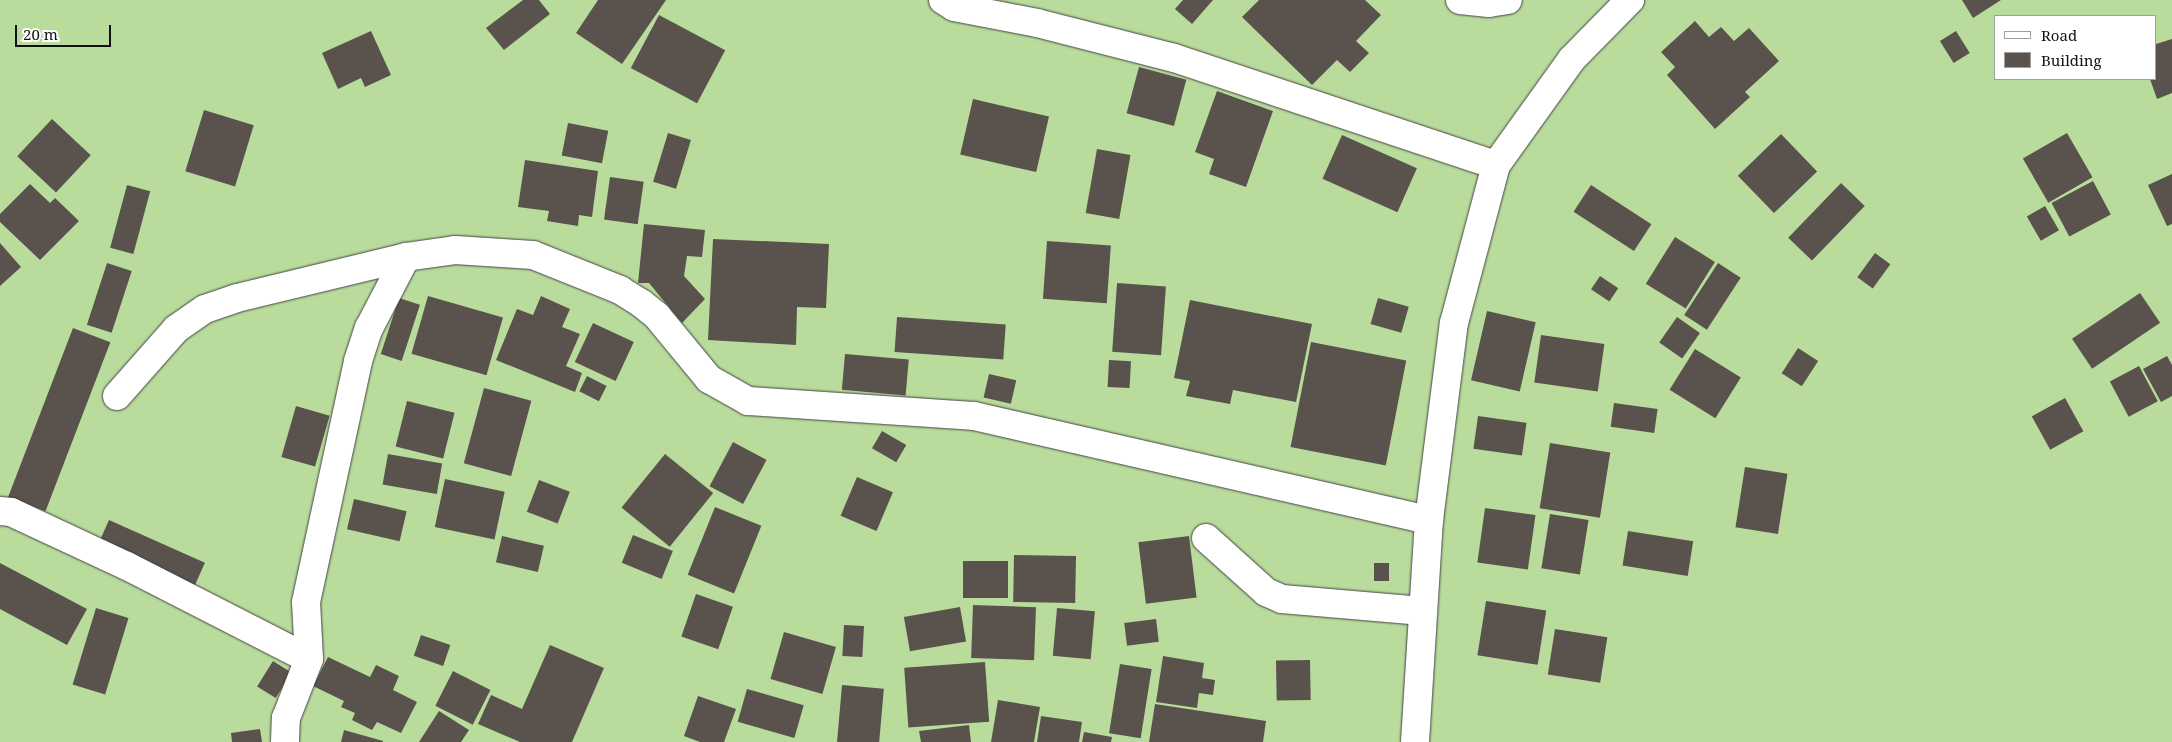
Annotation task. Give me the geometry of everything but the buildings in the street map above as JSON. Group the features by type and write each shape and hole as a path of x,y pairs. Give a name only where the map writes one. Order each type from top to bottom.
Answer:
{"street":[{"path":"943,0 954,7 1038,24 1174,58 1496,165"},
{"path":"1460,0 1489,3 1508,0"},
{"path":"1415,742 1429,520 1454,323 1496,165 1572,59 1625,1"},
{"path":"117,396 176,329 205,309 237,298 406,257 455,250 533,255 620,290 656,316 709,379 748,401 974,416 1429,520"},
{"path":"285,742 286,718 308,659 306,602 358,361 369,328 406,257"},
{"path":"0,511 11,512 118,562 308,659"},
{"path":"1206,538 1266,592 1282,599 1422,611"}],"green space":[{"path":"0,0 2172,0 2172,742 0,742"}]}
